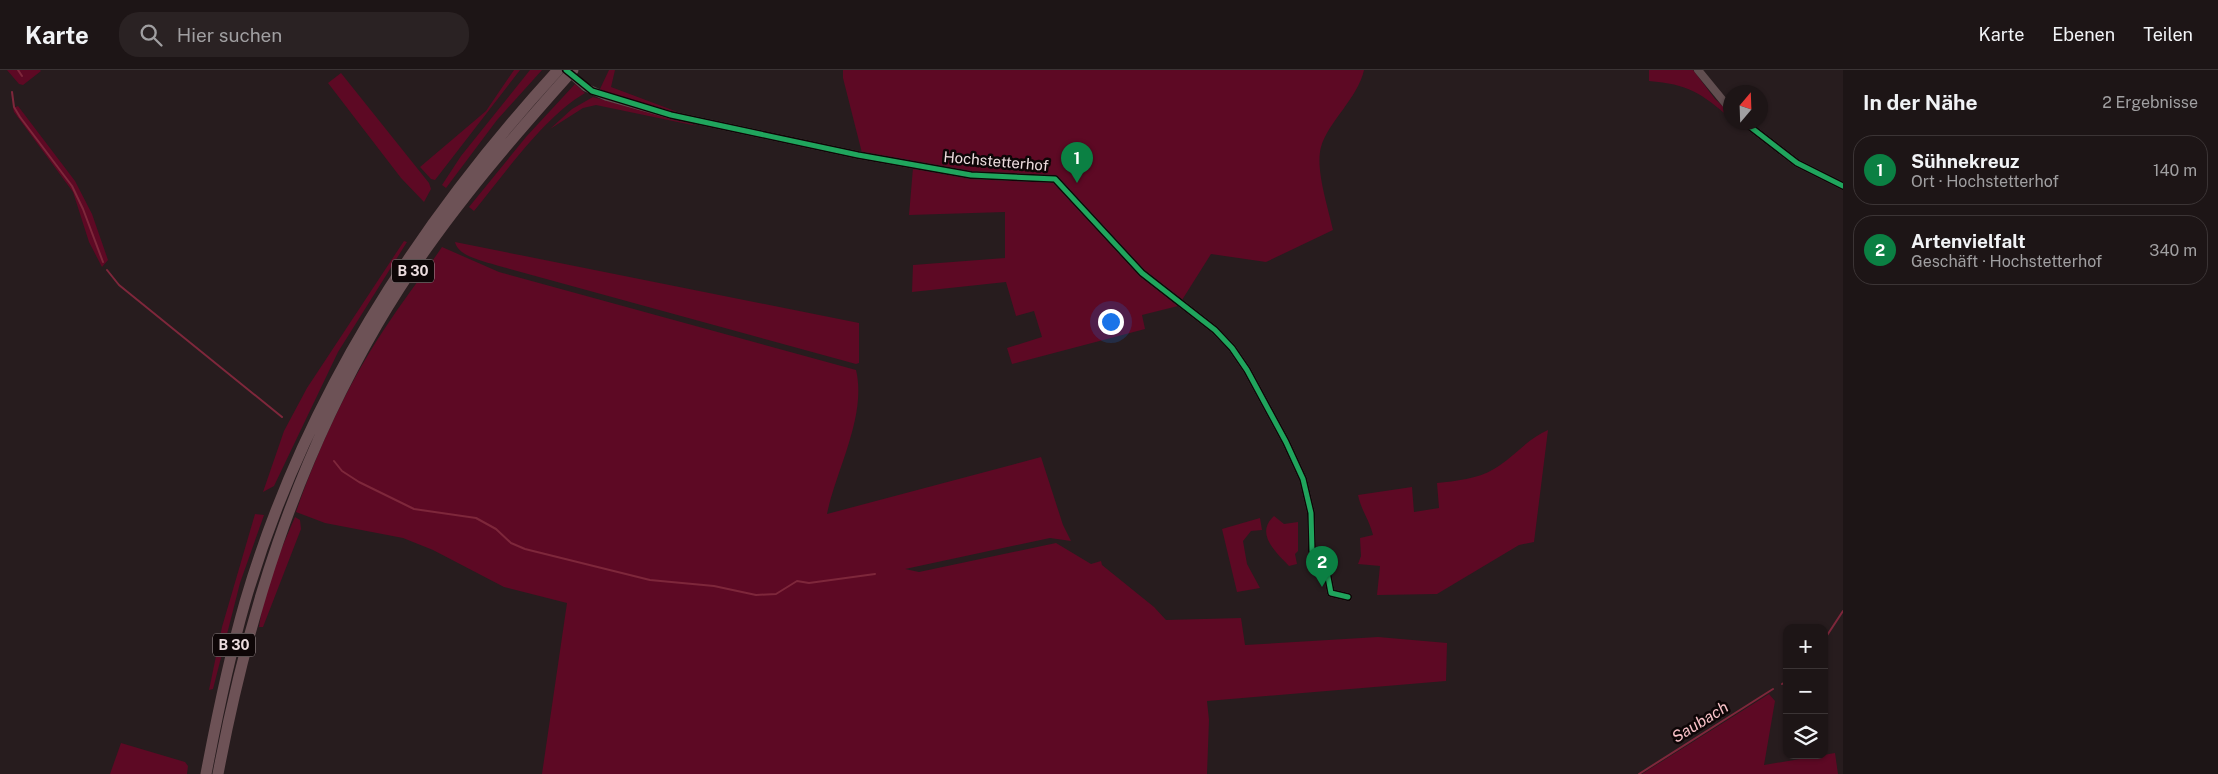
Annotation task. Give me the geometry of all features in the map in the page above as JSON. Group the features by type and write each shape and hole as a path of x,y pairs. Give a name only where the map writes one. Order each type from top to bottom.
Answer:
{"highway":[{"name":"B 30","path":"206,774 233,648 246,600 339,370 399,271 477,163 558,70"},
{"name":"B 30","path":"288,497 378,323 474,185 574,70"},
{"name":"B 30","path":"218,774 242,657 279,521"}],"street":[{"name":"Hochstetterhof","path":"566,70 592,92 671,115 858,155 972,175 1055,179 1142,273 1198,315 1232,348 1259,392 1303,478 1311,513 1312,551 1327,572 1331,592 1348,597"},
{"path":"1698,70 1723,100"},
{"path":"1754,130 1796,163 1843,186"}],"shaded area":[{"path":"7,70 41,71 23,85 19,84"},
{"path":"514,70 520,70 435,180 431,179 420,167 486,111"},
{"path":"530,70 542,70 497,120 446,188 442,185 461,156"},
{"path":"609,70 615,70 611,87 691,117 604,94 600,89"},
{"path":"843,70 1364,70 1356,90 1330,128 1321,147 1321,177 1333,230 1266,262 1211,254 1182,300 1145,271 1057,176 968,172 862,153 843,78"},
{"path":"1649,70 1693,70 1723,106 1723,112 1702,96 1684,87 1649,81"},
{"path":"341,73 429,183 431,189 424,202 401,178 328,83"},
{"path":"575,84 585,93 570,103 540,131 474,211 469,207 526,137"},
{"path":"593,97 697,126 596,105 583,108 550,129 572,109"},
{"path":"18,106 75,181 92,214 108,260 102,267 89,242 73,192 14,112 13,108"},
{"path":"913,168 1050,180 1059,186 1144,276 1182,305 1142,315 1145,329 1012,364 1007,348 1042,337 1034,311 1016,316 1006,282 912,292 913,265 1005,258 1005,212 909,215"},
{"path":"404,241 407,242 338,352 274,486 263,492 284,431 307,388"},
{"path":"455,242 859,323 859,363 856,364 487,263 461,252"},
{"path":"442,247 499,272 856,370 858,388 854,424 827,514 1041,457 1063,525 1071,541 1050,538 905,569 919,572 1056,543 1091,564 1101,561 1102,565 1154,607 1166,620 1241,618 1245,645 1378,637 1447,643 1446,681 1207,701 1209,720 1207,774 542,774 567,603 504,587 433,550 403,538 325,523 296,512 334,418 370,351"},
{"path":"1548,430 1534,542 1519,545 1437,594 1377,595 1380,566 1358,564 1361,556 1360,538 1373,535 1358,495 1412,487 1414,512 1439,508 1437,483 1466,479 1494,469 1534,438"},
{"path":"255,514 264,515 240,583 213,689 209,690 222,627"},
{"path":"1274,516 1284,524 1298,522 1298,551 1295,554 1297,564 1289,566 1270,543 1266,530 1268,523"},
{"path":"295,517 300,520 301,529 263,627 259,627 269,584"},
{"path":"1260,518 1262,530 1251,531 1243,541 1247,564 1260,588 1237,592 1222,529"},
{"path":"1769,694 1775,701 1764,765 1800,759 1828,759 1828,754 1835,753 1838,774 1642,774"},
{"path":"121,743 185,762 188,766 187,774 110,774"}],"waterway":[{"path":"18,70 22,76"},
{"path":"12,92 14,107 20,117 72,186 103,262"},
{"path":"107,270 119,285 282,417"},
{"path":"334,461 342,471 359,482 414,509 476,518 496,529 511,543 525,549 650,580 714,586 756,595 776,594 797,581 809,583 875,574"},
{"name":"Saubach","path":"1828,634 1843,611"},
{"name":"Saubach","path":"1639,774 1773,689"}],"cycle path":[{"path":"566,70 592,91 671,115 858,155 971,175 1055,179 1142,273 1215,330 1232,348 1247,370 1286,442 1303,479 1311,513 1312,551 1327,572 1331,593 1348,597"},
{"path":"1754,130 1797,163 1843,186"}],"place":[{"name":"Sühnekreuz","path":"1077,183"},
{"name":"Artenvielfalt","path":"1322,587"}]}
